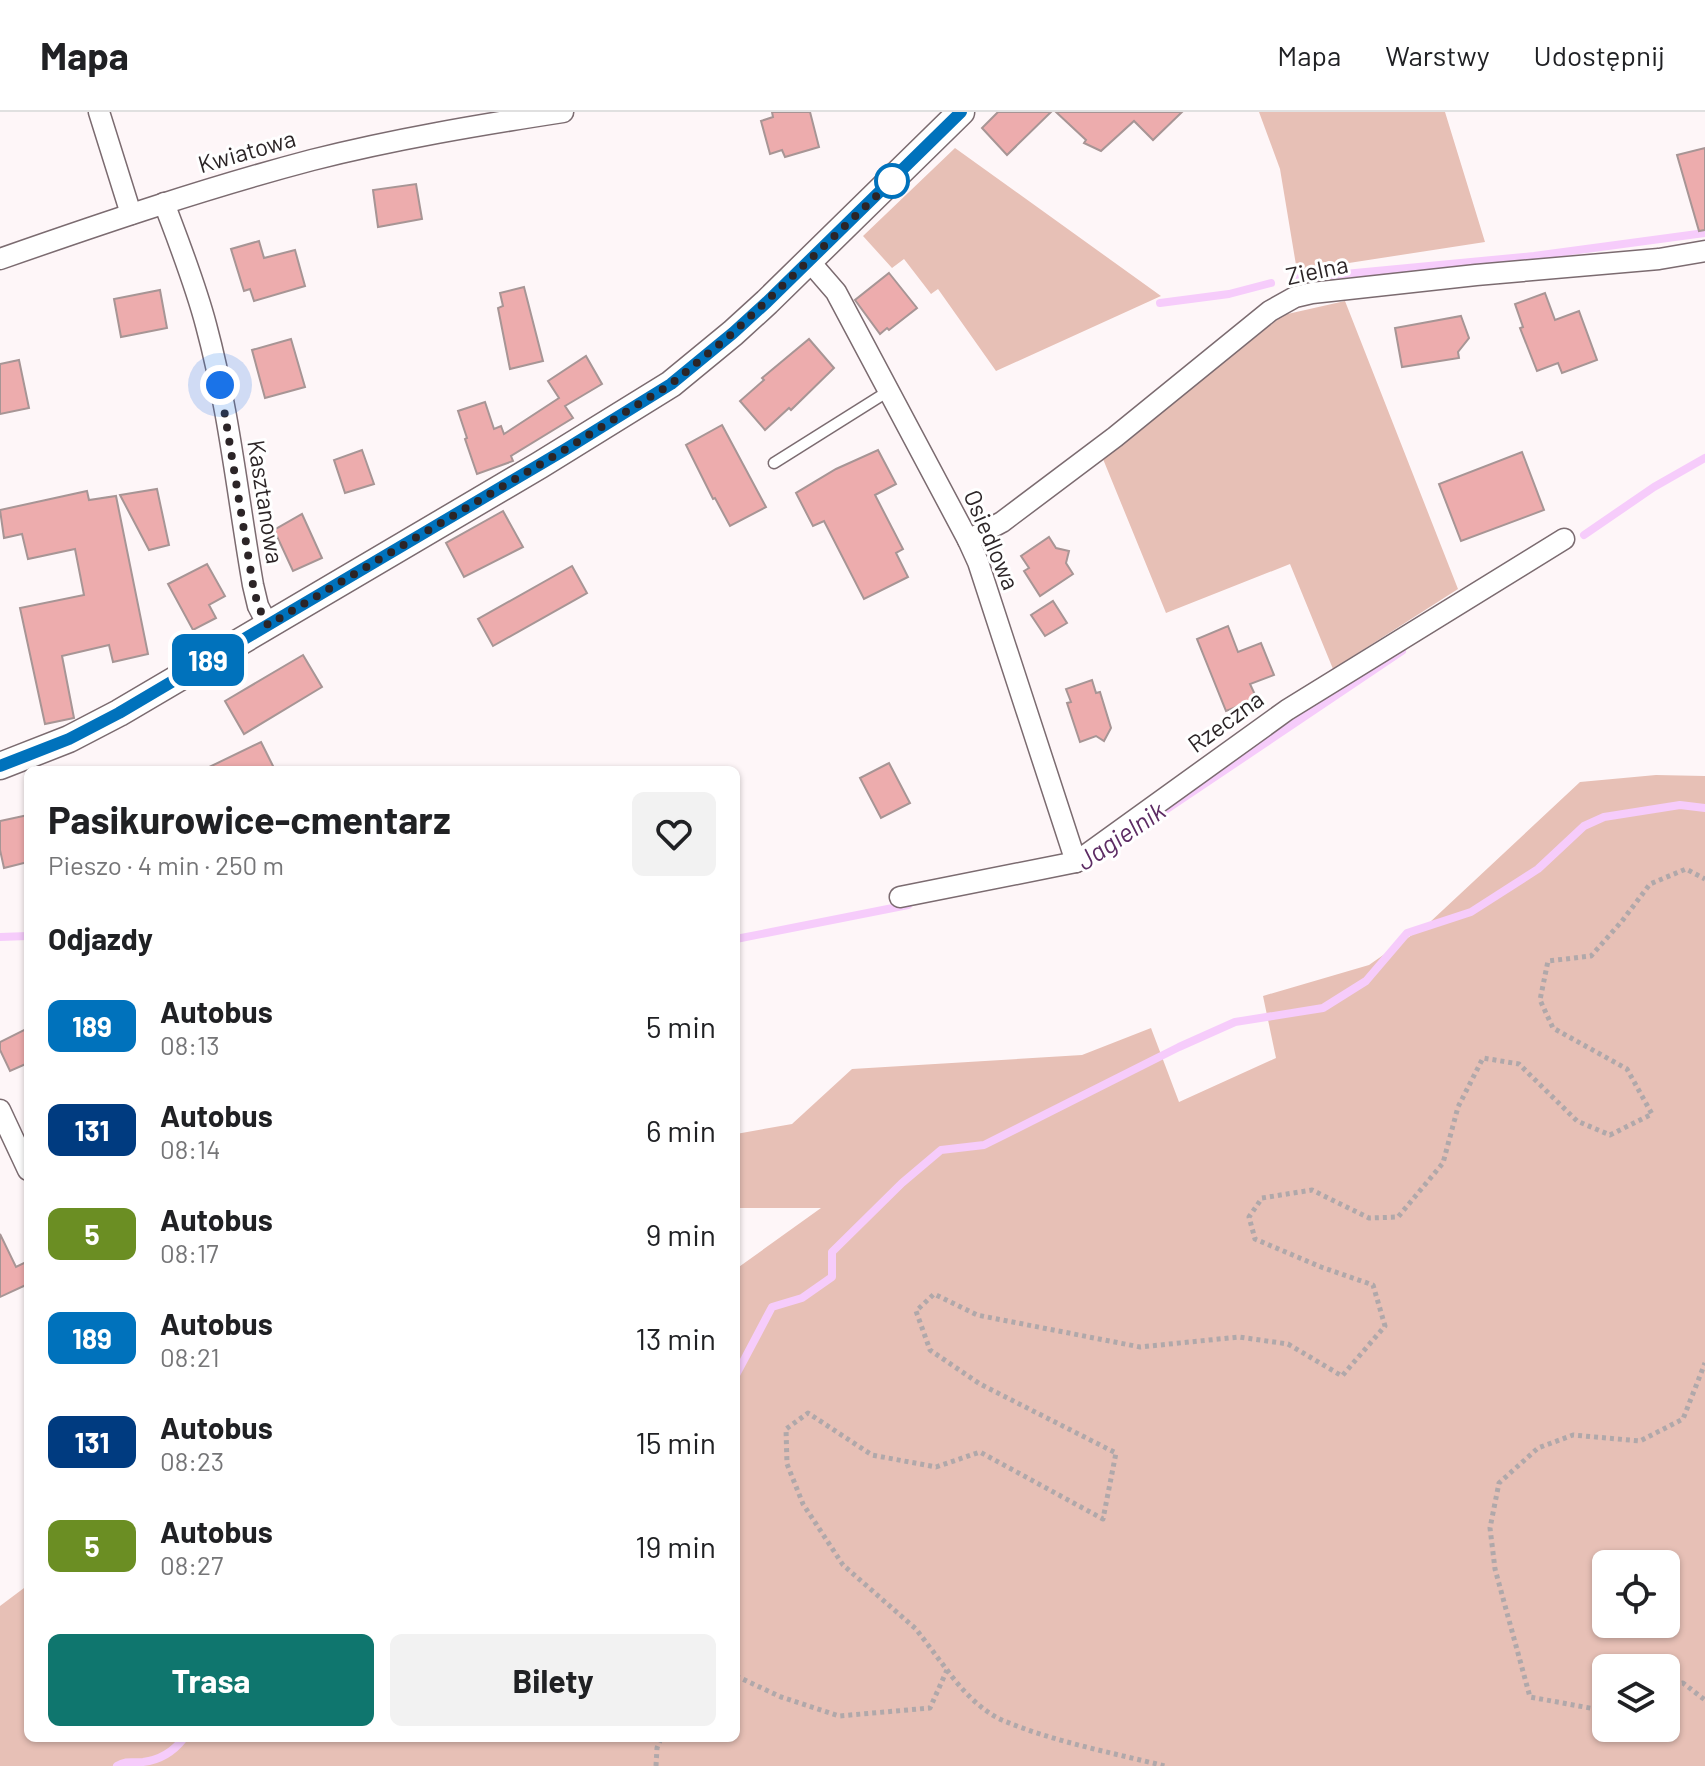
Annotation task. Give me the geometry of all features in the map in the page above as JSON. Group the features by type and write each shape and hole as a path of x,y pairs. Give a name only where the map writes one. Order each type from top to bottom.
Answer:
{"street":[{"path":"99,112 131,214"},
{"name":"Kwiatowa","path":"0,259 164,203 470,119 563,112"},
{"path":"0,766 91,729 671,384 733,333 810,262 961,112"},
{"name":"Kasztanowa","path":"164,203 207,327 220,385 253,585 258,606 268,625"},
{"name":"Zielna","path":"968,540 1015,512 1115,437 1270,311 1295,297 1476,275 1659,259 1705,251"},
{"name":"Osiedlowa","path":"810,262 836,292 968,540 1076,862"},
{"name":"Rzeczna","path":"900,897 1076,862 1287,710 1564,539"},
{"path":"0,1110 24,1161"}],"lane":[{"path":"774,463 887,392"}],"path":[{"path":"1165,1766 1000,1719 963,1691 916,1629 843,1565 803,1504 787,1464 786,1429 808,1413 872,1455 936,1467 980,1452 1103,1519 1116,1453 980,1384 930,1350 916,1311 934,1294 977,1315 1140,1347 1239,1337 1288,1344 1342,1376 1385,1326 1373,1285 1255,1239 1249,1217 1262,1198 1312,1190 1369,1218 1398,1217 1443,1163 1458,1107 1483,1058 1519,1064 1577,1121 1610,1135 1652,1114 1627,1069 1553,1028 1540,1000 1548,961 1591,956 1650,884 1686,869 1705,879"},
{"path":"1592,1708 1530,1697 1495,1569 1490,1528 1499,1483 1538,1448 1573,1435 1640,1441 1683,1419 1705,1363"},
{"path":"740,1678 781,1697 839,1716 930,1708 947,1670"},
{"path":"1680,1684 1705,1700"},
{"path":"656,1766 659,1742"}],"shaded area":[{"path":"1259,112 1445,112 1485,242 1297,271 1280,169"},
{"path":"955,148 1161,296 996,371 938,289 931,294 904,259 892,268 863,236"},
{"path":"1345,301 1458,589 1333,669 1290,564 1166,613 1103,459 1283,315"},
{"path":"1656,775 1705,776 1705,1766 0,1766 0,1606 24,1588 24,1742 740,1742 740,1266 821,1208 740,1208 740,1133 792,1124 852,1069 1082,1055 1151,1028 1179,1102 1276,1058 1263,996 1369,965 1429,923 1580,782"}],"building":[{"path":"772,112 810,112 819,147 785,157 782,150 770,154 761,121 773,117"},
{"path":"998,112 1051,112 1007,155 982,128"},
{"path":"1056,112 1182,112 1153,140 1134,121 1101,151 1084,143 1086,140"},
{"path":"1705,148 1705,230 1699,231 1677,155"},
{"path":"416,184 422,219 378,227 373,190"},
{"path":"259,241 264,258 295,250 305,286 254,301 250,289 244,291 231,249"},
{"path":"889,273 917,308 880,334 855,300"},
{"path":"524,287 543,361 510,369 498,308 503,306 500,293"},
{"path":"160,290 167,328 121,337 114,299"},
{"path":"1545,293 1555,320 1579,311 1597,360 1562,373 1558,363 1537,371 1520,328 1523,327 1515,304"},
{"path":"1461,316 1469,338 1458,352 1459,358 1402,367 1395,328"},
{"path":"291,339 305,387 265,398 252,350"},
{"path":"809,339 834,368 791,410 789,408 765,430 740,401 764,380 762,378"},
{"path":"586,356 602,384 565,406 573,418 511,456 513,461 477,474 458,411 485,402 494,429 501,426 504,434 559,398 548,381"},
{"path":"19,360 29,408 0,414 0,364"},
{"path":"722,425 766,507 730,526 686,445"},
{"path":"362,450 374,484 345,493 334,460"},
{"path":"878,450 896,484 875,495 903,549 896,553 908,577 864,599 824,521 813,526 796,493 836,469"},
{"path":"1522,452 1544,510 1461,541 1439,484"},
{"path":"157,489 169,545 149,550 120,495"},
{"path":"87,491 89,500 116,496 148,654 113,662 109,645 62,656 74,718 45,724 20,608 84,595 75,549 28,559 22,534 4,538 0,510"},
{"path":"503,511 523,547 464,577 446,543"},
{"path":"302,514 322,558 293,571 274,530"},
{"path":"1049,537 1056,548 1069,551 1066,563 1073,574 1040,596 1024,571 1029,568 1021,556"},
{"path":"207,564 225,596 209,605 216,618 193,630 168,584"},
{"path":"572,566 587,593 493,646 478,619"},
{"path":"1053,601 1067,623 1045,636 1031,615"},
{"path":"1228,626 1238,652 1261,643 1274,675 1250,684 1257,699 1226,711 1197,639"},
{"path":"303,655 322,687 244,734 225,701"},
{"path":"1092,680 1096,693 1100,692 1111,728 1104,741 1096,736 1080,742 1067,703 1071,702 1066,689"},
{"path":"261,742 273,766 211,766"},
{"path":"889,763 910,803 881,818 860,778"},
{"path":"24,816 24,863 4,868 0,850 0,821"},
{"path":"24,1030 24,1065 10,1071 0,1050 0,1042"},
{"path":"0,1234 16,1267 24,1263 24,1286 0,1297"}],"waterway":[{"path":"1292,279 1534,256 1705,233"},
{"path":"1160,303 1229,294 1271,283"},
{"name":"Jagielnik","path":"1584,535 1654,487 1705,458"},
{"name":"Jagielnik","path":"1164,811 1402,651"},
{"path":"740,1367 772,1307 802,1298 832,1277 832,1252 902,1183 941,1150 984,1145 1235,1022 1323,1008 1366,981 1407,933 1471,912 1538,869 1584,826 1604,817 1680,805 1705,808"},
{"name":"Jagielnik","path":"740,938 908,905"},
{"name":"Jagielnik","path":"0,937 24,936"},
{"path":"117,1766 161,1757 180,1742"}],"bus line":[{"name":"189","path":"0,766 47,749 119,713 617,419 671,384 733,333 810,262 961,112"}],"route":[{"path":"220,385 253,585 258,606 268,625 671,384 733,333 892,181"}]}
